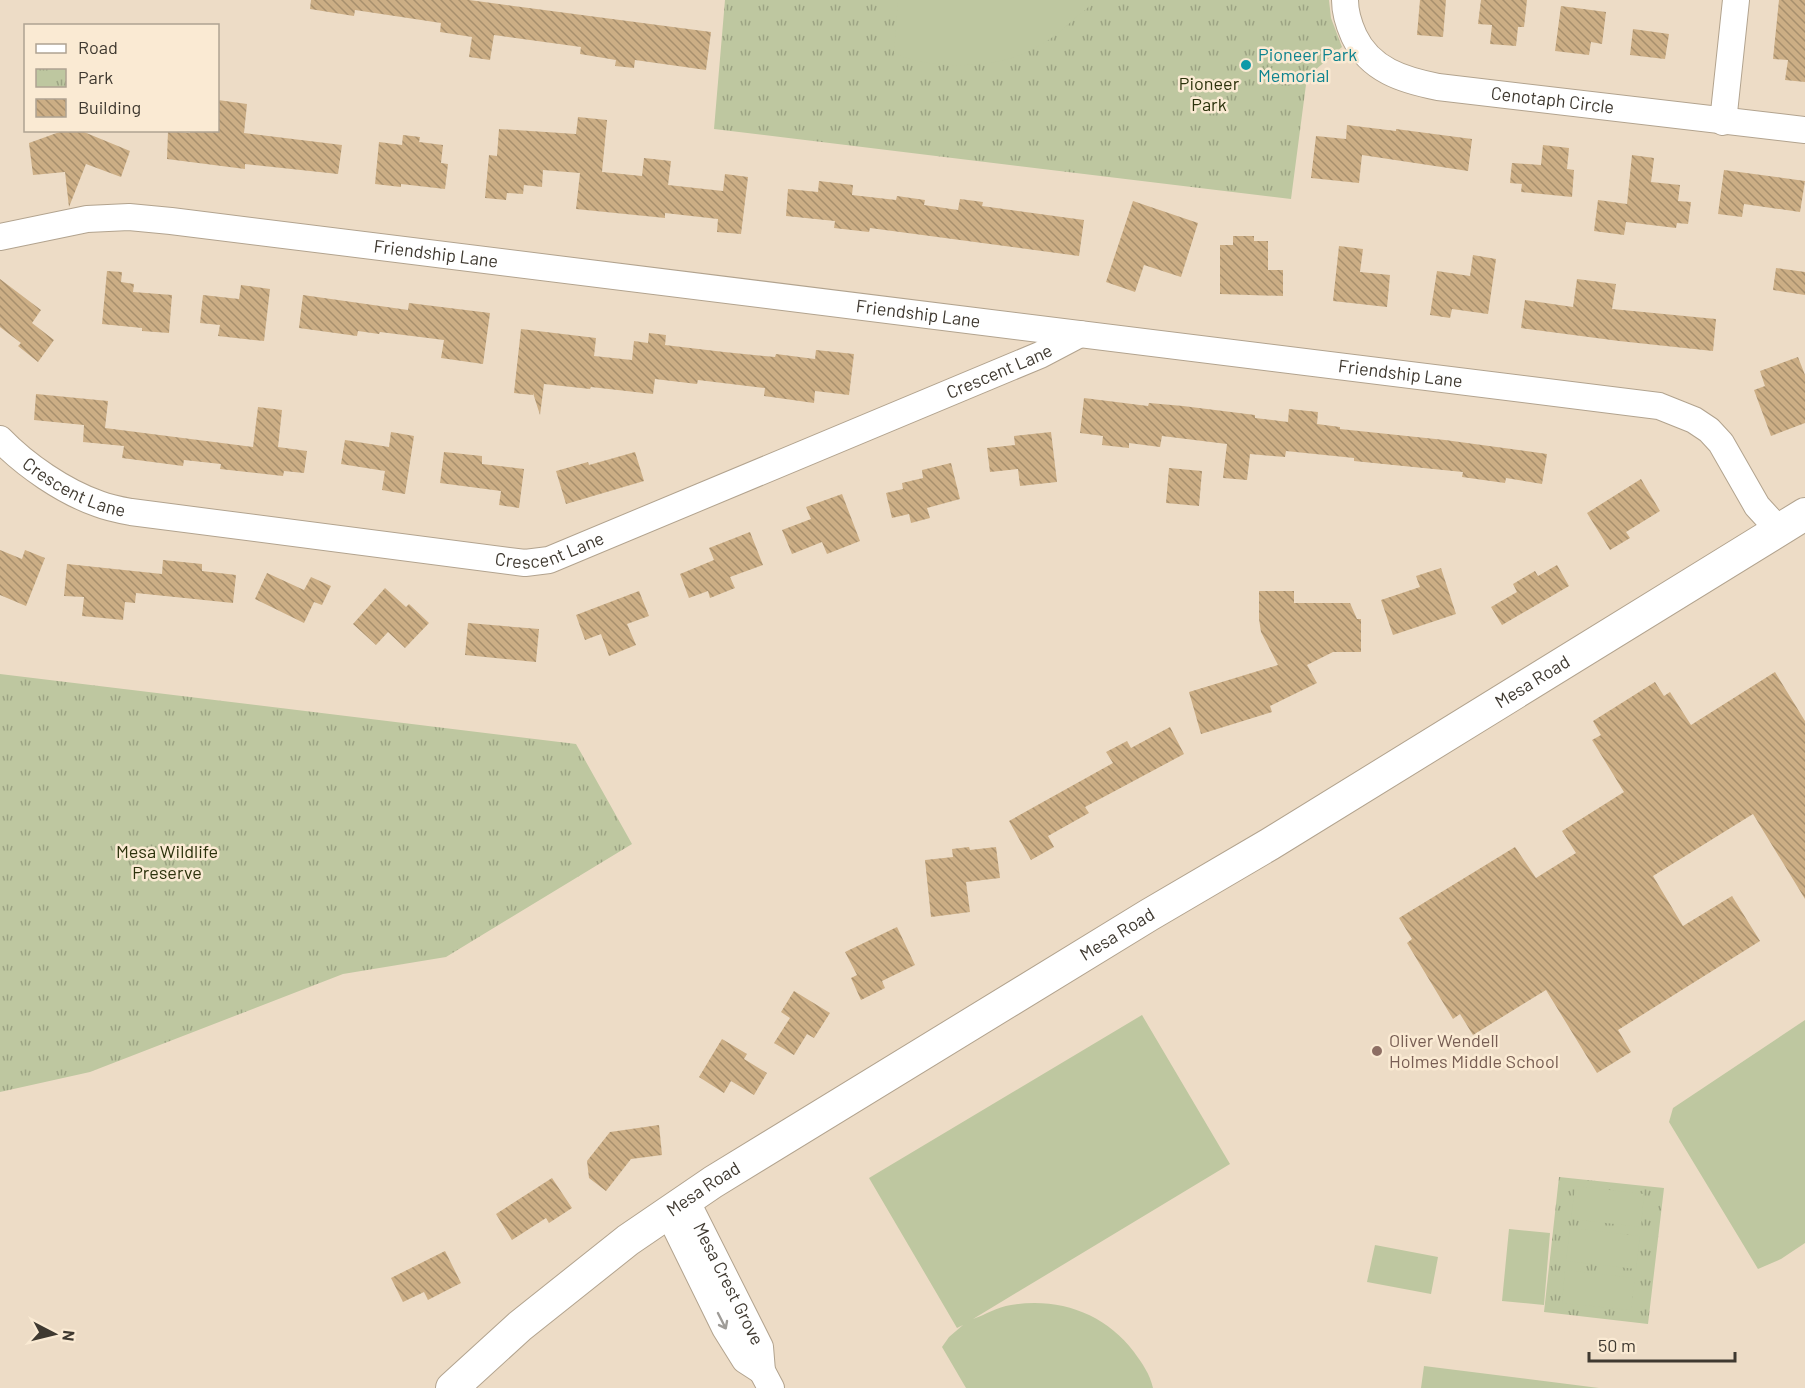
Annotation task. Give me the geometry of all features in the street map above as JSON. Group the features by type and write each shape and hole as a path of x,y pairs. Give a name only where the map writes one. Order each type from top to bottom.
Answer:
{"main road":[{"name":"Mesa Road","path":"452,1388 520,1326 628,1240 677,1206 1792,522"}],"street":[{"name":"Cenotaph Circle","path":"1345,0 1350,28 1360,47 1374,62 1391,74 1410,81 1438,87 1805,130"},
{"path":"1723,122 1736,0"},
{"name":"Friendship Lane","path":"0,237 87,219 129,217 171,220 1659,406 1694,420 1709,430 1721,443 1757,506 1792,522"},
{"name":"Crescent Lane","path":"0,439 32,468 97,504 131,512 525,563 549,560 1029,360 1080,334"},
{"name":"Mesa Crest Grove","path":"677,1206 712,1277 760,1347 767,1380"}],"green space":[{"name":"Pioneer Park","path":"725,0 1329,0 1331,18 1342,47 1307,77 1291,199 714,129"},
{"path":"898,0 1094,0 1056,35 1027,52 990,63 956,65 922,62 894,53"},
{"name":"Mesa Wildlife Preserve","path":"0,674 576,744 632,844 446,957 343,974 90,1072 0,1092"},
{"path":"1142,1015 1230,1164 973,1319 1006,1306 1029,1303 1046,1303 1079,1311 1095,1318 1122,1338 1143,1365 1153,1388 966,1388 942,1347 949,1337 963,1325 957,1328 869,1178"},
{"path":"1805,1020 1805,1243 1781,1259 1758,1269 1669,1122 1673,1108"},
{"path":"1559,1177 1664,1188 1648,1324 1544,1312"},
{"path":"1575,1186 1644,1194 1641,1227 1571,1219"},
{"path":"1570,1228 1640,1236 1636,1269 1566,1261"},
{"path":"1509,1229 1550,1233 1544,1305 1502,1301"},
{"path":"1375,1245 1438,1257 1431,1294 1367,1282"},
{"path":"1565,1270 1635,1278 1631,1310 1562,1303"},
{"path":"1424,1366 1599,1388 1421,1388"}],"building":[{"path":"311,0 469,0 711,32 706,70 635,60 634,68 615,66 616,60 580,54 581,47 494,35 490,60 469,57 472,37 440,32 441,23 355,10 354,16 310,9"},
{"path":"1420,0 1446,0 1443,37 1417,35"},
{"path":"1481,0 1527,0 1524,27 1518,27 1516,46 1490,44 1492,25 1478,24"},
{"path":"1779,0 1805,0 1805,82 1785,80 1788,60 1773,59"},
{"path":"1561,6 1606,12 1602,44 1591,42 1589,55 1555,51"},
{"path":"1633,29 1669,34 1665,59 1630,55"},
{"path":"219,100 247,104 244,133 342,145 338,174 245,164 245,169 167,159 168,132 219,132"},
{"path":"578,117 607,120 602,172 642,176 644,158 671,161 668,185 723,191 725,174 748,177 741,234 717,232 718,219 665,213 665,218 576,209 580,173 543,170 542,187 524,185 523,194 507,193 506,200 485,198 489,155 497,156 499,129 576,134"},
{"path":"1347,125 1472,139 1468,171 1362,155 1359,183 1311,178 1316,136 1346,139"},
{"path":"59,132 84,132 130,151 121,177 86,164 69,207 65,172 33,175 29,143"},
{"path":"403,135 420,137 419,142 443,145 441,163 448,164 445,189 401,184 401,187 375,184 379,142 402,145"},
{"path":"1543,145 1569,148 1567,169 1574,170 1572,197 1521,192 1522,184 1510,183 1512,163 1541,165"},
{"path":"1632,155 1654,158 1651,182 1680,185 1678,201 1691,202 1688,224 1677,223 1676,228 1626,222 1624,235 1594,231 1598,200 1627,204"},
{"path":"1724,170 1805,181 1800,212 1744,204 1742,217 1718,214"},
{"path":"819,181 853,185 852,195 896,200 897,196 925,200 924,205 958,210 960,199 983,202 982,206 1084,220 1079,256 870,228 869,232 834,228 835,221 786,216 788,189 818,192"},
{"path":"1133,201 1198,223 1181,277 1144,265 1135,292 1106,282"},
{"path":"1233,236 1254,236 1254,241 1268,241 1268,270 1283,270 1283,296 1220,294 1220,245 1233,245"},
{"path":"1339,246 1363,249 1360,272 1390,275 1387,307 1333,301"},
{"path":"1473,255 1496,259 1488,314 1452,309 1450,318 1430,315 1437,271 1470,276"},
{"path":"1776,268 1805,272 1805,295 1773,290"},
{"path":"107,271 122,272 121,282 134,284 133,292 172,295 169,333 102,324"},
{"path":"0,279 41,310 32,323 54,340 38,362 18,346 21,343 0,327"},
{"path":"1577,279 1616,284 1612,309 1716,319 1713,351 1521,328 1525,300 1573,307"},
{"path":"241,285 270,289 264,341 218,336 220,325 200,323 203,295 239,299"},
{"path":"303,295 408,310 409,303 490,313 483,364 441,358 444,340 380,332 379,334 358,331 357,336 299,328"},
{"path":"521,329 596,338 594,356 632,360 634,341 648,343 649,333 666,335 665,345 724,352 775,357 776,354 815,359 816,350 854,354 849,395 815,391 814,403 764,396 765,388 698,380 697,384 655,379 653,394 544,384 540,415 533,393 533,395 514,393"},
{"path":"1798,357 1805,375 1805,423 1771,436 1754,390 1765,386 1760,371"},
{"path":"36,394 108,401 105,428 253,447 258,407 282,410 278,447 307,451 304,473 284,471 283,476 220,469 221,464 184,460 183,466 122,458 124,446 83,442 84,425 34,420"},
{"path":"1084,398 1148,406 1149,403 1183,406 1255,415 1255,418 1288,422 1289,409 1318,412 1317,424 1340,427 1340,429 1547,454 1542,484 1506,478 1505,483 1462,477 1463,472 1354,461 1354,458 1286,451 1285,457 1250,454 1247,480 1223,478 1227,444 1162,436 1160,447 1129,443 1129,448 1102,445 1103,436 1080,433"},
{"path":"391,432 414,436 405,494 382,490 385,471 341,464 345,440 389,447"},
{"path":"1051,432 1057,482 1020,486 1018,469 990,472 987,448 1015,445 1014,436"},
{"path":"444,452 482,456 482,464 524,469 519,508 499,505 501,491 440,483"},
{"path":"635,452 644,481 566,504 556,471 588,462 589,465"},
{"path":"951,463 960,499 927,508 930,518 911,523 909,514 892,518 886,493 903,489 902,483 923,478 922,470"},
{"path":"1169,468 1202,471 1199,506 1166,503"},
{"path":"1641,479 1660,511 1626,532 1630,538 1610,550 1587,513"},
{"path":"842,494 860,541 827,554 822,542 792,554 782,530 811,519 806,507"},
{"path":"750,532 763,565 730,577 735,588 710,598 708,591 689,598 680,574 714,560 709,548"},
{"path":"0,550 22,559 25,550 45,558 26,606 0,595"},
{"path":"163,560 202,564 202,571 236,575 233,603 136,593 135,603 125,602 123,620 82,616 84,597 64,596 67,564 162,574"},
{"path":"1557,565 1569,586 1502,625 1491,607 1517,592 1513,584 1535,571 1538,576"},
{"path":"1441,568 1456,614 1393,635 1381,600 1420,587 1416,576"},
{"path":"267,573 304,590 311,577 331,586 322,605 314,602 304,623 255,599"},
{"path":"385,588 406,607 409,604 429,623 405,648 388,632 376,645 353,624"},
{"path":"639,591 649,616 627,624 636,645 609,656 601,634 585,640 576,615"},
{"path":"1259,591 1294,591 1294,603 1350,603 1357,619 1361,619 1361,652 1333,652 1307,665 1317,683 1270,706 1272,712 1201,734 1189,692 1278,665 1261,632"},
{"path":"468,623 539,629 536,662 465,655"},
{"path":"1775,672 1805,721 1805,899 1753,814 1653,876 1683,926 1732,896 1760,941 1618,1030 1631,1052 1597,1073 1546,990 1473,1035 1460,1014 1453,1019 1407,943 1412,939 1399,918 1515,847 1536,878 1576,853 1562,831 1624,792 1592,740 1601,735 1593,721 1655,682 1664,696 1670,692 1691,725"},
{"path":"1170,727 1184,754 1085,807 1089,813 1048,836 1054,847 1031,860 1009,821 1113,763 1106,752 1127,741 1131,748"},
{"path":"969,847 970,850 996,847 1000,878 966,882 970,912 931,917 925,860 953,857 952,849"},
{"path":"897,927 915,965 882,981 885,988 861,1000 851,978 857,975 845,952"},
{"path":"794,991 830,1013 814,1038 807,1034 794,1055 774,1043 790,1018 781,1012"},
{"path":"722,1039 747,1054 744,1059 767,1073 754,1095 731,1081 724,1093 699,1077"},
{"path":"659,1125 662,1155 631,1159 606,1191 589,1178 587,1161 610,1132"},
{"path":"552,1178 572,1208 549,1223 546,1218 512,1240 496,1214"},
{"path":"445,1251 461,1283 428,1300 424,1292 403,1302 391,1278"}],"place":[{"name":"Pioneer Park Memorial","path":"1246,65"},
{"name":"Oliver Wendell Holmes Middle School","path":"1377,1051"}]}
